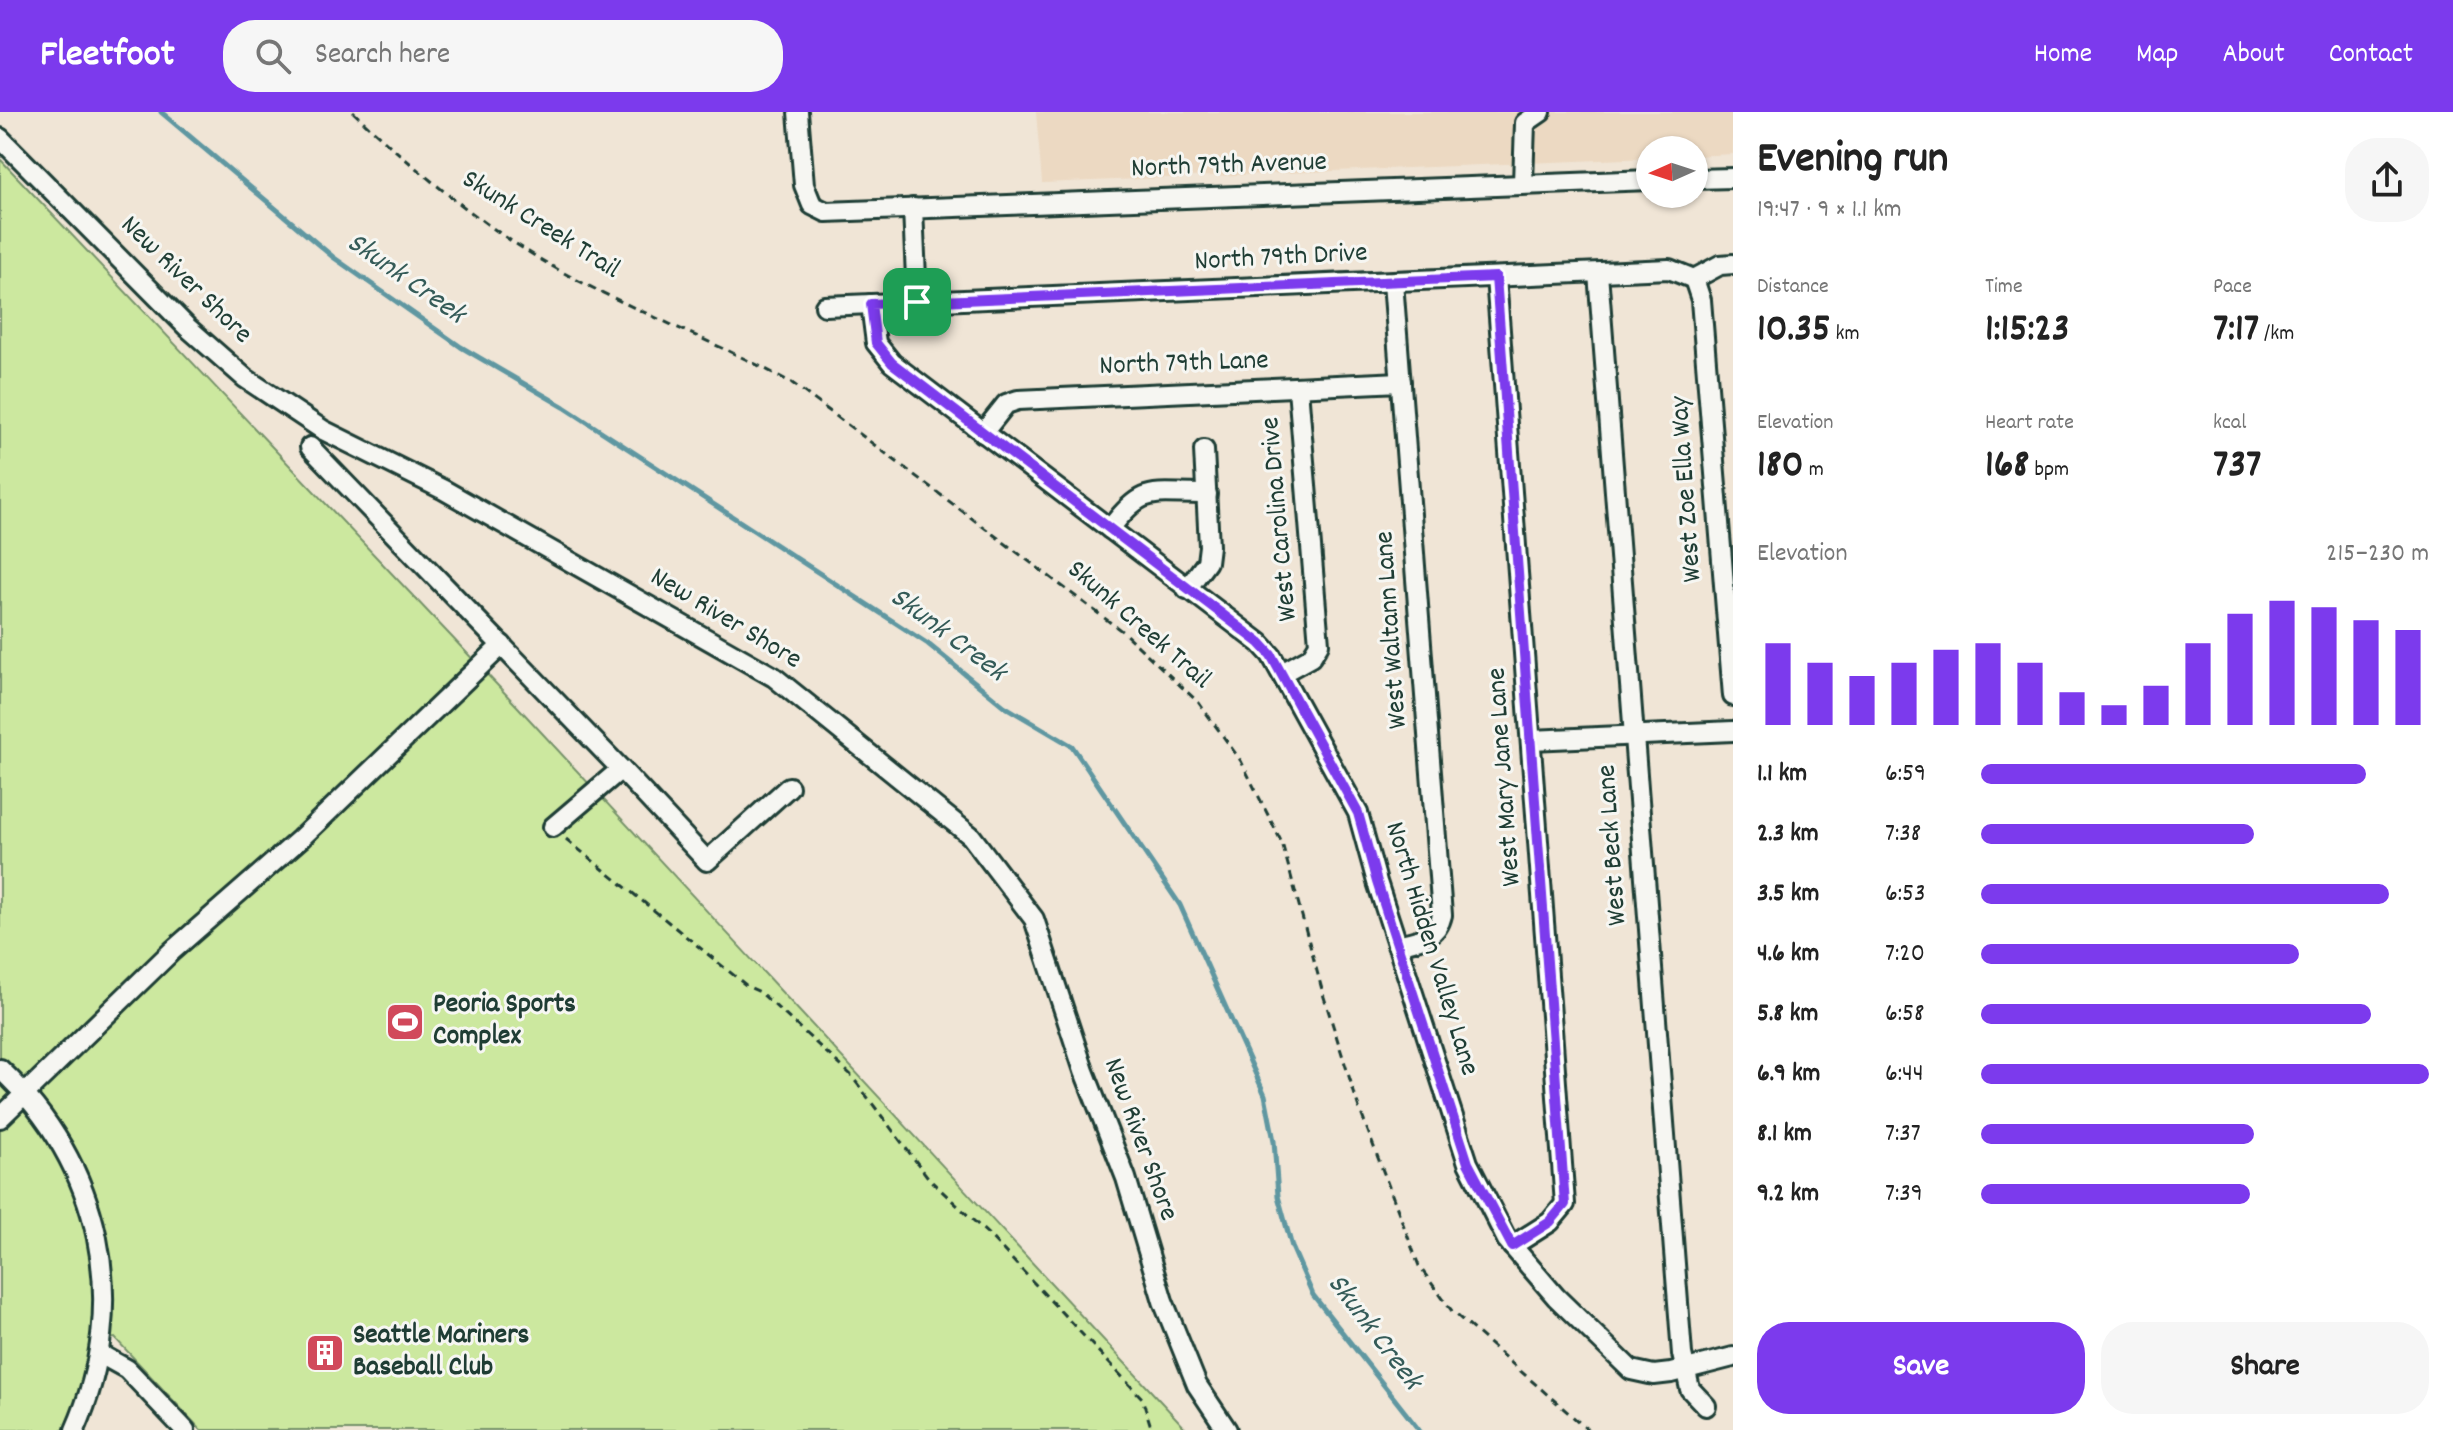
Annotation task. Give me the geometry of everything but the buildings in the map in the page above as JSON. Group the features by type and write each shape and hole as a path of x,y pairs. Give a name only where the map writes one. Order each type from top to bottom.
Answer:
{"street":[{"name":"North 79th Avenue","path":"798,112 804,185 812,205 826,212 1636,180"},
{"path":"1523,183 1525,123 1541,112"},
{"name":"New River Shore","path":"0,138 187,327 245,378 323,430 444,490 774,677 971,836 1034,919 1084,1071 1126,1178 1163,1301 1197,1385 1227,1430"},
{"path":"1708,179 1733,178"},
{"path":"913,208 917,302"},
{"path":"1694,279 1720,265 1733,264"},
{"name":"North 79th Drive","path":"825,306 1669,269 1694,279"},
{"name":"West Beck Lane","path":"1598,273 1684,1370 1697,1400 1706,1406"},
{"name":"West Mary Jane Lane","path":"1496,277 1565,1204 1550,1222 1512,1246"},
{"name":"West Zoe Ella Way","path":"1694,279 1701,300 1733,696"},
{"name":"West Waltann Lane","path":"1393,282 1442,915 1440,927 1430,936 1397,945"},
{"name":"North Hidden Valley Lane","path":"871,304 876,343 892,363 1260,643 1282,673 1358,813 1468,1163 1512,1246 1556,1297 1631,1370 1654,1375 1733,1357"},
{"name":"North 79th Lane","path":"983,433 1006,404 1018,400 1401,382"},
{"name":"West Carolina Drive","path":"1282,673 1311,657 1319,644 1298,388"},
{"path":"310,447 707,861 789,787"},
{"path":"1187,589 1207,562 1204,450"},
{"path":"1110,529 1131,501 1145,495 1207,494"},
{"path":"0,1118 172,951 300,839 502,645"},
{"path":"1531,740 1733,731"},
{"path":"553,827 621,769"},
{"path":"0,1069 26,1095 66,1151 93,1216 104,1279 100,1354 75,1430"},
{"path":"100,1354 127,1369 185,1430"}],"path":[{"name":"Skunk Creek Trail","path":"353,112 402,157 489,224 581,282 737,354 792,383 1123,632 1199,703 1241,761 1282,843 1324,997 1358,1105 1419,1266 1452,1311 1588,1430"},
{"path":"553,827 747,986 760,992 850,1074 930,1180 989,1235 1142,1398 1152,1430"}],"shaded area":[{"path":"1036,112 1733,112 1733,154 1708,155 1708,136 1636,136 1636,159 1042,183"}],"green space":[{"name":"Peoria Sports Complex","path":"0,159 517,706 1187,1430 201,1430 115,1338 93,1342 90,1364 67,1430 0,1430"}],"waterway":[{"name":"Skunk Creek","path":"161,112 333,257 461,347 564,407 928,644 1004,706 1072,746 1180,905 1265,1095 1274,1141 1278,1196 1292,1247 1313,1295 1419,1430"}],"place":[{"name":"Peoria Sports Complex","path":"405,1022"},
{"name":"Seattle Mariners Baseball Club","path":"325,1353"}],"route":[{"path":"1496,277 1565,1188 1565,1204 1560,1214 1550,1222 1512,1246 1473,1178 1369,858 1358,813 1271,655 1260,643 892,363 876,343 871,304 917,302 1496,277"}]}
